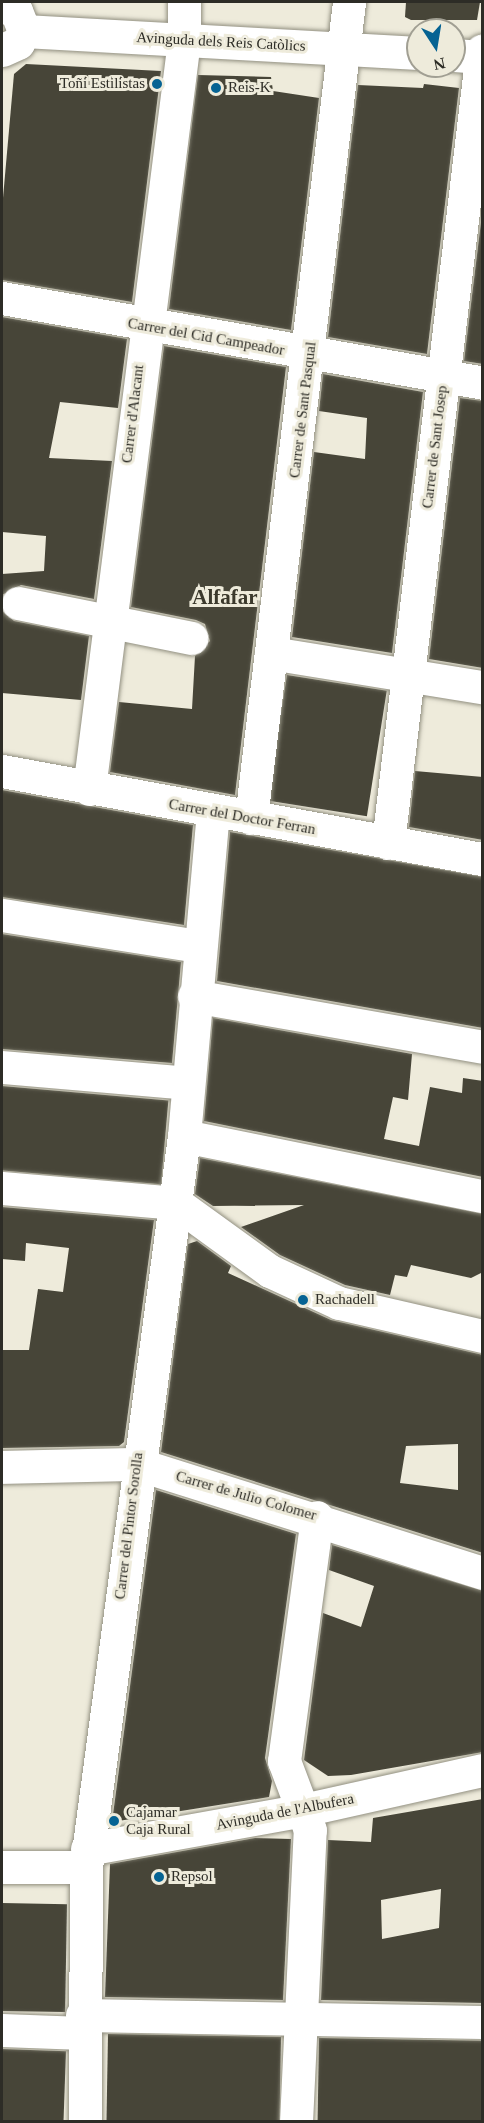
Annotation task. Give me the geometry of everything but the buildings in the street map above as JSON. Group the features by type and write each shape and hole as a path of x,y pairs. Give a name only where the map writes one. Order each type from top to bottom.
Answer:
{"street":[{"name":"Carrer d'Alacant","path":"89,789 144,326 184,40 184,2"},
{"name":"Carrer de Sant Pasqual","path":"250,818 310,355 347,49 349,2"},
{"name":"Avinguda dels Reis Catòlics","path":"2,6 16,11 13,40 184,40 406,52"},
{"name":"Carrer de Sant Josep","path":"388,843 483,51"},
{"path":"466,56 482,57"},
{"name":"Carrer del Cid Campeador","path":"2,298 144,326 483,383"},
{"path":"18,603 192,638"},
{"path":"271,653 483,687"},
{"name":"Carrer del Doctor Ferran","path":"2,771 89,789 483,859"},
{"name":"Carrer del Pintor Sorolla","path":"85,2121 82,2024 87,1858 137,1464 176,1203 184,1136 198,946 213,811"},
{"path":"2,915 198,946"},
{"path":"194,996 483,1047"},
{"path":"2,1067 187,1083"},
{"path":"184,1136 483,1196"},
{"path":"2,1188 176,1203 270,1271 339,1303 472,1333"},
{"name":"Carrer de Julio Colomer","path":"2,1467 137,1464 317,1517 483,1573"},
{"path":"296,2121 298,2017 310,1830 284,1761 317,1517"},
{"name":"Avinguda de l'Albufera","path":"2,1867 87,1858 483,1770"},
{"path":"2,2030 82,2024 298,2017 483,2022"}],"place":[{"name":"Toñi Estilistas","path":"157,84"},
{"name":"Reis-K","path":"216,88"},
{"name":"Rachadell","path":"303,1300"},
{"name":"Cajamar Caja Rural","path":"114,1821"},
{"name":"Repsol","path":"159,1877"}],"district":[{"name":"Alfafar","path":"225,597"}]}
